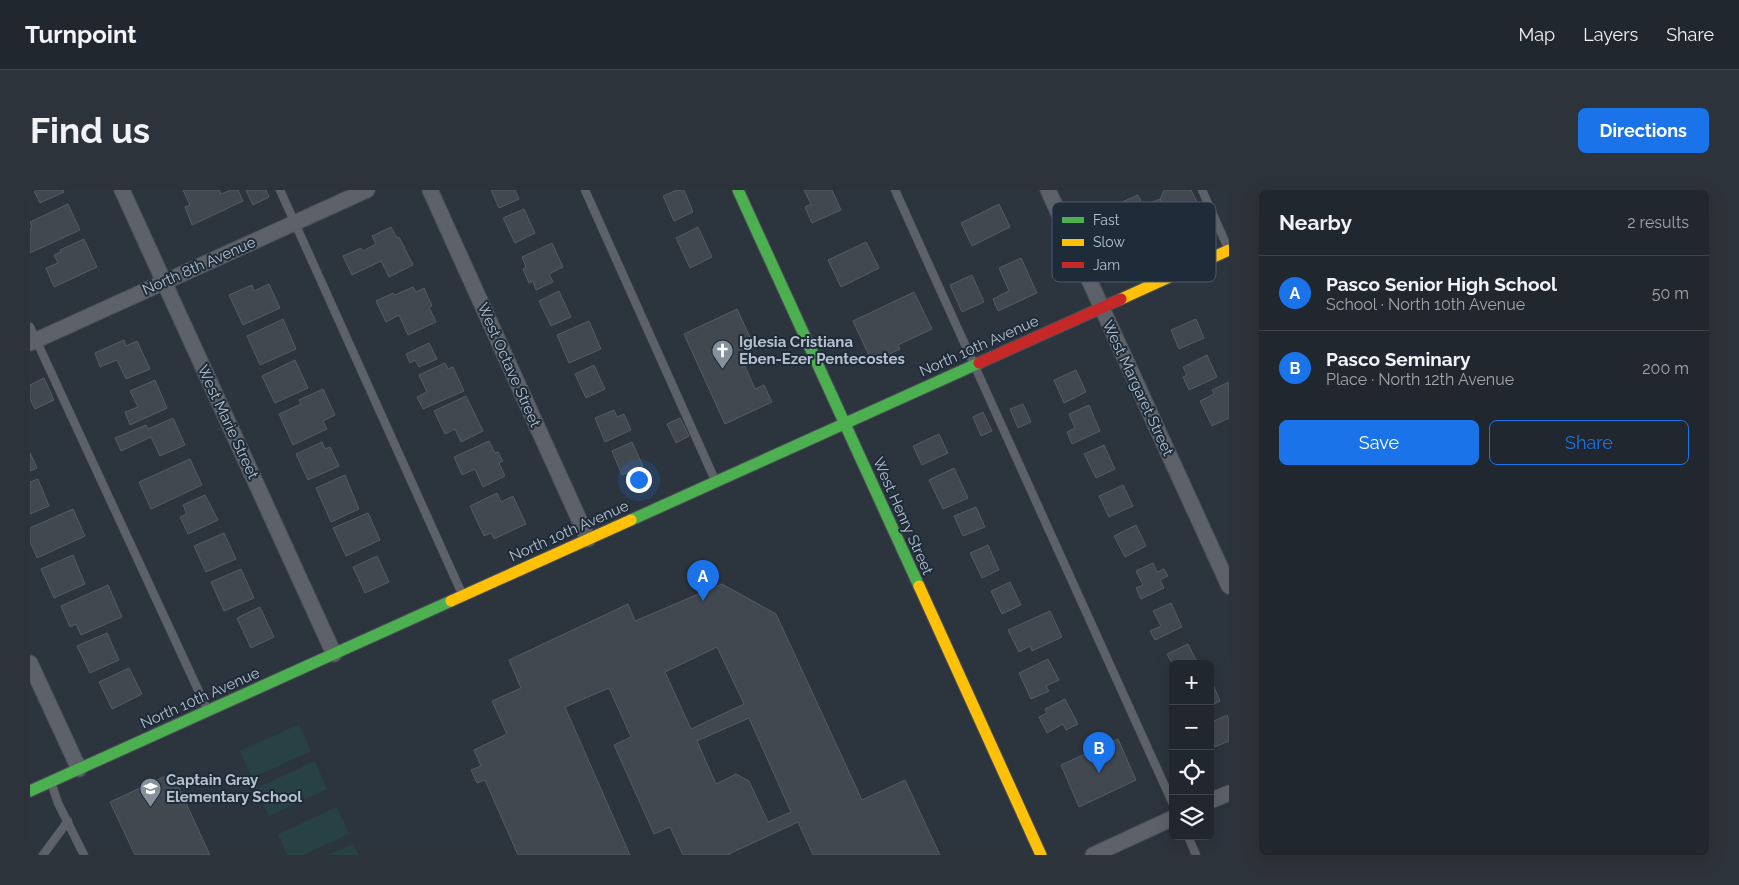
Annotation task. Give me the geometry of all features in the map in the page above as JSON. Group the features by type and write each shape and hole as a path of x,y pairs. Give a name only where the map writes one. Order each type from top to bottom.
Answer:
{"street":[{"name":"West Marie Street","path":"122,190 334,654"},
{"name":"North 8th Avenue","path":"32,337 164,282 367,190"},
{"name":"West Octave Street","path":"430,190 588,539"},
{"name":"West Henry Street","path":"738,190 1041,855"},
{"name":"West Margaret Street","path":"1048,190 1054,202"},
{"name":"North 10th Avenue","path":"1216,256 1229,250"},
{"name":"West Margaret Street","path":"1090,282 1229,586"},
{"name":"North 10th Avenue","path":"30,791 1158,282"},
{"path":"30,664 79,769"},
{"path":"1214,799 1229,793"},
{"path":"1093,855 1169,820"}],"lane":[{"path":"280,190 462,596"},
{"path":"585,190 716,481"},
{"path":"895,190 1169,795"},
{"path":"1202,190 1207,202"},
{"path":"1216,221 1229,250"},
{"path":"32,337 208,711"},
{"path":"51,782 58,803 84,855"},
{"path":"43,855 68,821"},
{"path":"1190,840 1196,855"}],"green space":[{"path":"299,724 311,751 252,778 240,751"},
{"path":"315,761 327,789 269,816 256,788"},
{"path":"337,807 349,834 304,855 287,855 278,834"},
{"path":"353,844 359,855 328,855"}],"building":[{"path":"30,190 63,190 64,192 40,203 34,191 30,192"},
{"path":"183,190 219,190 221,194 231,190 238,190 243,201 192,225 185,207 190,205"},
{"path":"246,190 266,190 269,197 253,205"},
{"path":"491,190 515,190 519,199 499,208"},
{"path":"677,190 684,190 693,212 674,221 663,196"},
{"path":"804,190 832,190 841,210 812,223 805,207 811,204"},
{"path":"1164,190 1191,190 1197,202 1161,202"},
{"path":"1138,195 1141,202 1122,202"},
{"path":"68,204 80,230 30,253 30,229 32,228 30,222"},
{"path":"999,204 1010,227 972,246 961,223"},
{"path":"524,209 535,233 515,243 503,218"},
{"path":"391,227 397,238 399,237 413,265 389,277 381,261 352,275 343,256 361,248 363,251 376,244 372,236"},
{"path":"698,227 712,257 690,268 676,238"},
{"path":"84,239 97,267 54,287 46,268 58,263 54,255 61,252 60,250"},
{"path":"866,242 879,268 841,287 828,260"},
{"path":"552,243 563,267 549,274 553,282 536,290 533,281 529,283 523,269 526,267 522,257"},
{"path":"1021,258 1037,293 998,311 993,299 1009,291 999,268"},
{"path":"972,275 984,302 962,312 950,285"},
{"path":"269,284 280,308 243,325 229,295 252,285 254,291"},
{"path":"413,287 416,292 424,288 432,306 429,307 436,322 408,335 399,315 386,322 376,301"},
{"path":"559,291 571,317 551,326 539,301"},
{"path":"914,292 932,329 898,345 900,349 872,362 853,321"},
{"name":"Iglesia Cristiana Eben-Ezer Pentecostes","path":"737,309 755,348 740,355 755,389 764,385 772,402 725,424 684,334"},
{"path":"283,319 296,349 260,365 247,336"},
{"path":"1196,319 1204,338 1179,349 1171,330"},
{"path":"589,321 601,349 569,363 557,335"},
{"path":"124,340 126,346 137,341 150,369 126,379 117,360 100,367 95,353"},
{"path":"429,343 437,359 419,367 415,360 410,363 406,354"},
{"path":"1207,355 1217,377 1189,390 1183,377 1187,375 1183,367"},
{"path":"295,360 308,388 275,403 262,376"},
{"path":"445,363 448,369 453,367 464,391 423,409 417,397 427,392 419,375"},
{"path":"594,365 605,389 586,398 575,374"},
{"path":"1076,370 1086,392 1064,403 1054,380"},
{"path":"44,378 54,400 35,409 30,399 30,385"},
{"path":"155,380 167,408 130,425 125,412 138,407 130,391"},
{"path":"1229,382 1229,418 1212,426 1200,401 1214,394 1212,390"},
{"path":"323,389 335,415 323,421 327,429 293,445 279,414 301,404 299,400"},
{"path":"466,396 483,431 461,442 455,429 445,434 434,411"},
{"path":"1023,404 1031,422 1018,428 1010,409"},
{"path":"1089,405 1100,431 1072,444 1067,432 1075,428 1069,414"},
{"path":"614,410 617,417 624,414 631,430 605,442 595,418"},
{"path":"983,412 992,431 981,436 973,417"},
{"path":"173,418 185,445 160,456 151,437 121,451 115,438 146,425 148,429"},
{"path":"680,418 689,436 676,443 667,424"},
{"path":"939,434 948,453 922,465 913,446"},
{"path":"489,441 495,453 498,452 503,461 499,463 505,476 483,487 475,469 462,475 454,457"},
{"path":"322,442 325,449 330,447 339,466 308,480 296,454"},
{"path":"632,442 643,466 622,475 612,451"},
{"path":"1104,445 1115,469 1096,478 1084,454"},
{"path":"30,453 37,468 30,471"},
{"path":"190,459 202,485 151,509 139,482"},
{"path":"954,468 968,498 943,509 929,480"},
{"path":"345,475 359,509 331,522 316,488"},
{"path":"38,479 49,506 30,514 30,482"},
{"path":"1123,485 1133,506 1109,517 1099,496"},
{"path":"497,493 501,502 513,496 526,524 494,539 491,533 484,536 470,506"},
{"path":"205,495 218,520 188,534 180,517 187,514 183,505"},
{"path":"976,507 985,527 963,536 954,516"},
{"path":"73,509 85,536 37,558 30,542 30,528"},
{"path":"368,513 380,540 346,556 333,528"},
{"path":"1136,525 1146,546 1125,557 1114,536"},
{"path":"224,533 236,559 206,572 194,546"},
{"path":"988,545 999,570 982,578 970,553"},
{"path":"73,555 85,584 54,598 41,569"},
{"path":"377,556 389,582 365,593 353,567"},
{"path":"1153,563 1157,572 1164,569 1168,576 1160,580 1164,588 1141,599 1136,588 1143,585 1136,571"},
{"path":"241,569 254,598 224,611 211,582"},
{"path":"1010,582 1021,605 1002,614 991,591"},
{"path":"722,584 776,614 862,800 905,780 940,855 813,855 798,822 730,855 683,855 670,827 654,834 614,745 631,737 609,688 565,707 630,855 518,855 485,780 477,783 471,770 481,766 474,750 507,734 492,701 521,688 509,660 628,604 635,621","holes":["717,647 744,704 691,729 665,672","749,718 791,812 768,822 749,781 736,774 716,784 697,741"]},
{"path":"108,585 122,617 81,635 76,624 70,627 61,606"},
{"path":"1171,603 1182,627 1155,640 1150,631 1161,626 1153,611"},
{"path":"260,607 274,637 251,648 237,618"},
{"path":"1050,611 1062,637 1032,651 1030,646 1019,652 1008,630"},
{"path":"107,633 119,660 90,673 77,646"},
{"path":"1188,644 1196,660 1170,660 1167,654"},
{"path":"1048,659 1059,680 1046,686 1049,691 1031,699 1019,673"},
{"path":"129,668 142,694 112,709 99,682"},
{"path":"1214,687 1220,701 1214,704"},
{"path":"1065,699 1078,724 1066,730 1063,724 1047,733 1039,717 1047,713 1045,709"},
{"path":"1227,715 1229,720 1229,741 1215,747 1214,745 1214,721"},
{"path":"1118,739 1136,780 1079,807 1061,765"},
{"path":"172,773 210,855 135,855 110,802"}],"traffic: fast":[{"path":"738,190 919,586"},
{"path":"631,520 979,363"},
{"path":"30,791 451,601"}],"traffic: slow":[{"path":"1216,256 1229,250"},
{"path":"1121,299 1158,282"},
{"path":"451,601 631,520"},
{"path":"919,586 1041,855"}],"traffic: jam":[{"path":"979,363 1121,299"}],"place":[{"name":"Iglesia Cristiana Eben-Ezer Pentecostes","path":"723,370"},
{"name":"Pasco Senior High School","path":"703,601"},
{"name":"Pasco Seminary","path":"1099,773"},
{"name":"Captain Gray Elementary School","path":"150,808"}]}
